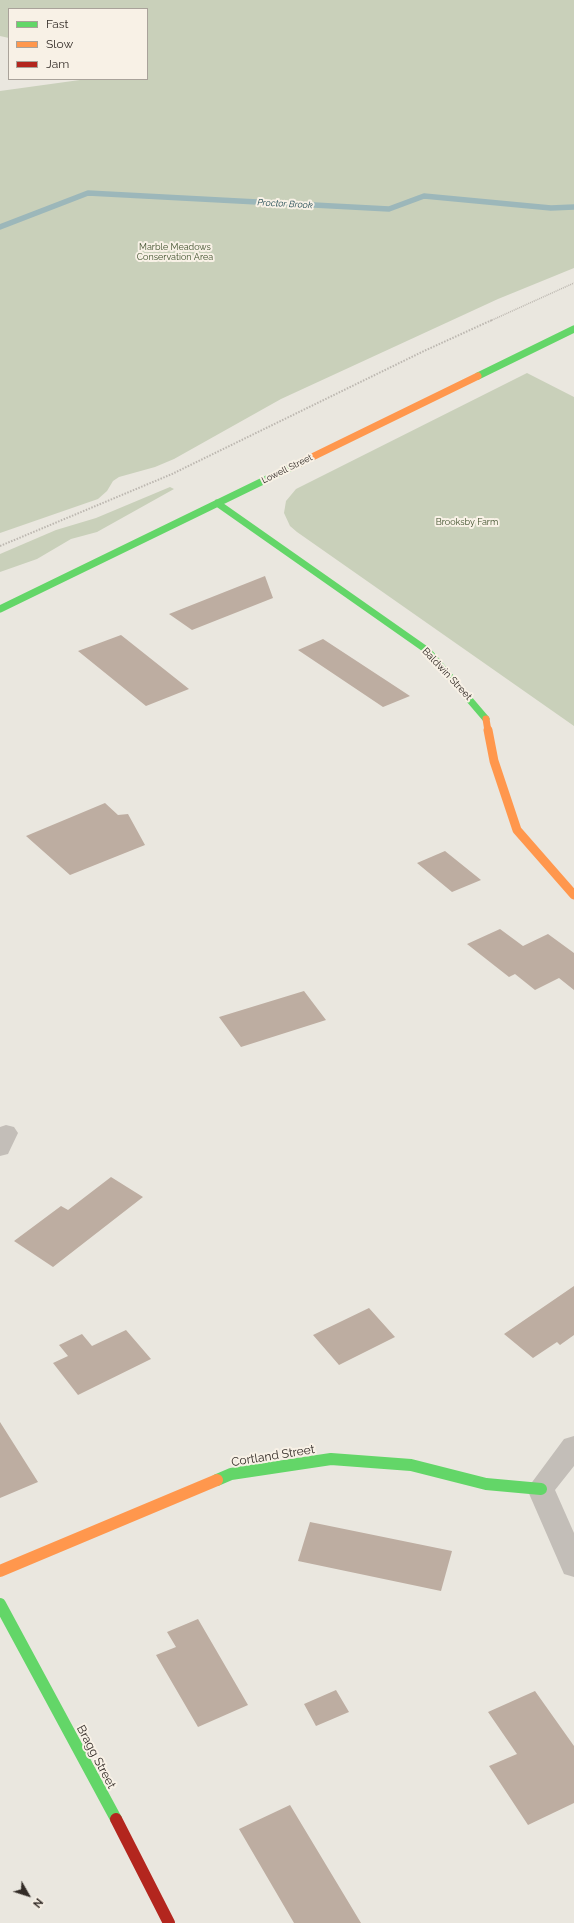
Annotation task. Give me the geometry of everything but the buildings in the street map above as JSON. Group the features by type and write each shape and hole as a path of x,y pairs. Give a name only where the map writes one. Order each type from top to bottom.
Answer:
{"street":[{"name":"Lowell Street","path":"0,609 574,329"},
{"name":"Baldwin Street","path":"217,503 428,651 485,716 494,761 517,830 574,895"},
{"path":"574,1446 541,1489 574,1566"},
{"name":"Cortland Street","path":"0,1571 231,1474 331,1459 411,1465 486,1484 541,1489"},
{"name":"Bragg Street","path":"0,1604 169,1923"}],"path":[{"path":"0,546 178,471 424,351 574,282"}],"green space":[{"name":"Marble Meadows Conservation Area","path":"0,0 574,0 574,268 498,299 281,399 174,459 155,467 119,477 113,481 107,491 98,499 0,533 0,91 80,80 148,80 148,8 8,8 8,38 0,36"},
{"name":"Brooksby Farm","path":"527,373 574,397 574,726 297,532 290,526 284,513 286,501 296,489"},
{"path":"170,487 174,489 97,532 71,539 37,559 0,572 0,554 56,530 96,518"}],"waterway":[{"name":"Proctor Brook","path":"0,227 88,193 389,209 424,196 551,208 574,207"}],"traffic: fast":[{"path":"478,376 574,329"},
{"path":"0,609 300,463"},
{"path":"217,503 428,651 486,719"},
{"path":"217,1480 231,1474 331,1459 411,1465 486,1484 541,1489"},
{"path":"0,1604 116,1819"}],"traffic: slow":[{"path":"300,463 478,376"},
{"path":"486,719 494,761 517,830 574,895"},
{"path":"0,1571 217,1480"}],"traffic: jam":[{"path":"116,1819 169,1923"}]}
